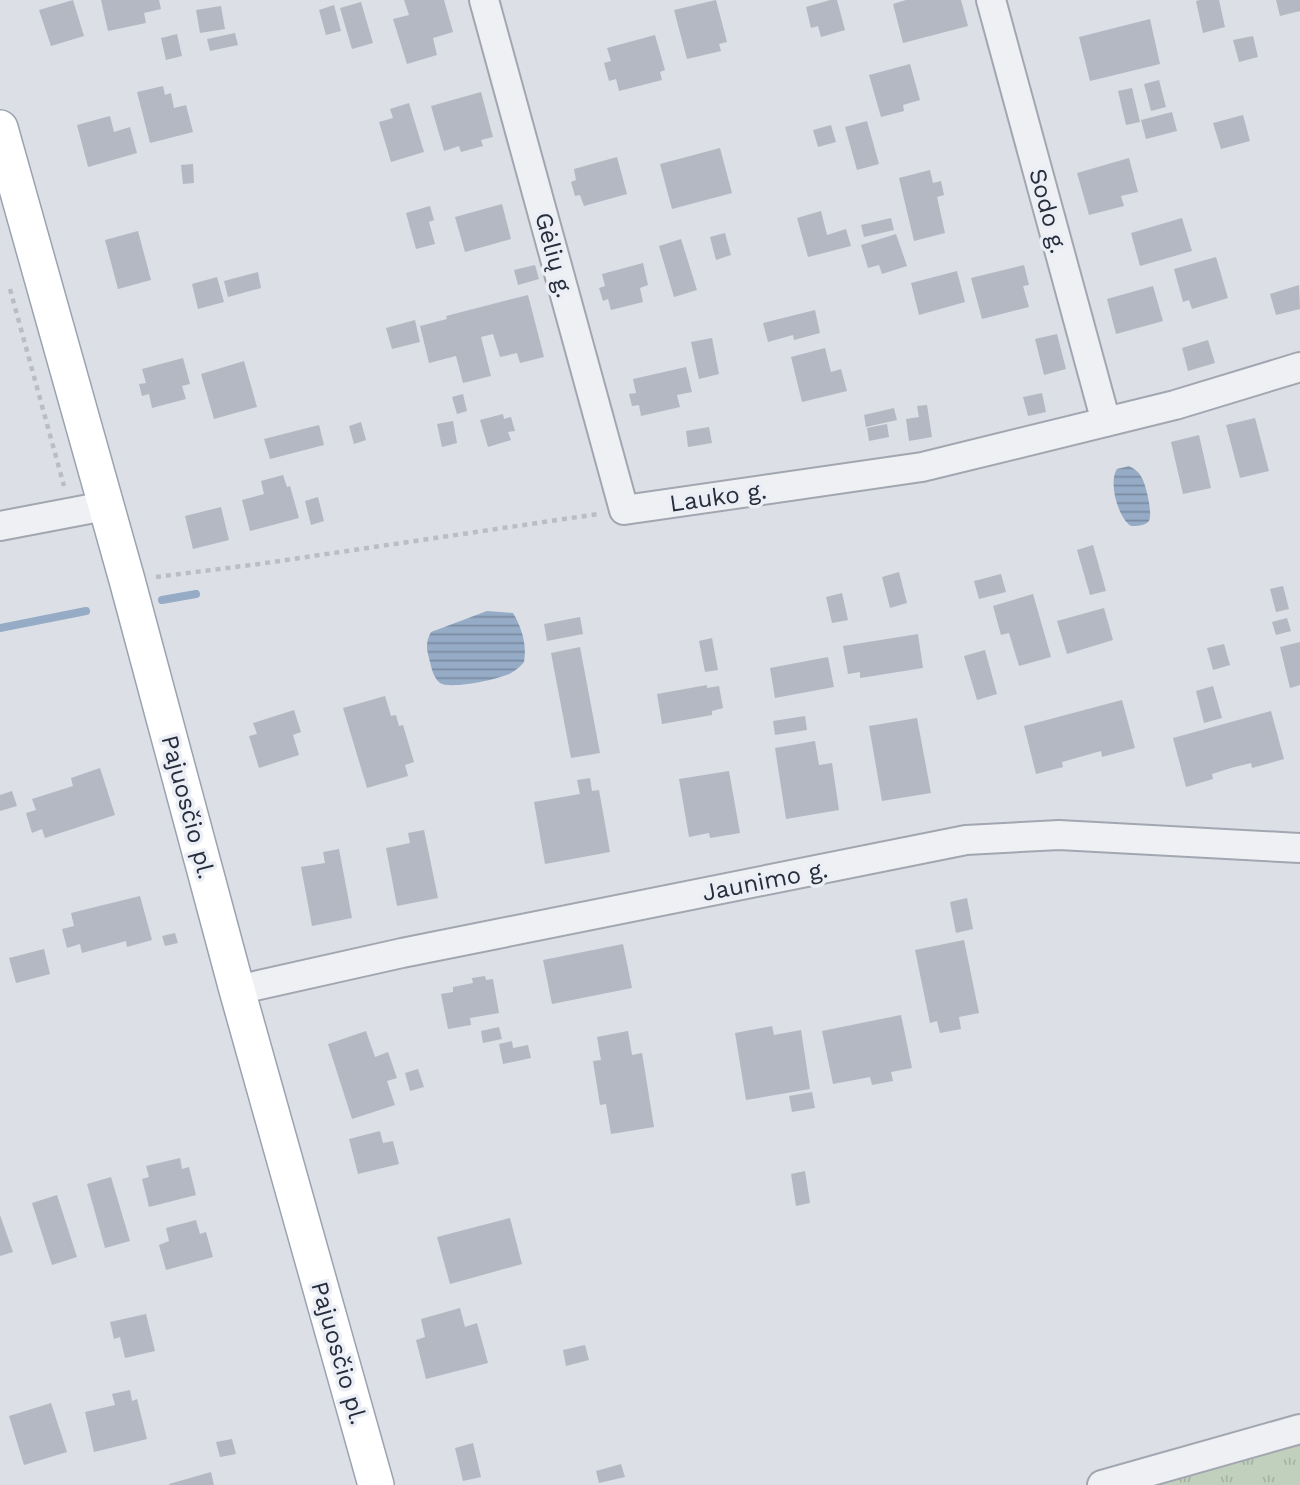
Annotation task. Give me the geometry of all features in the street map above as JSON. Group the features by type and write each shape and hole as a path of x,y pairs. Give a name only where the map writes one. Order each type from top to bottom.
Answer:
{"main road":[{"name":"Pajuosčio pl.","path":"0,128 376,1485"}],"street":[{"name":"Gėlių g.","path":"484,0 624,510"},
{"name":"Sodo g.","path":"991,0 1106,422"},
{"name":"Lauko g.","path":"624,510 922,467 1175,405 1300,368"},
{"path":"0,526 105,506"},
{"name":"Jaunimo g.","path":"237,990 402,953 966,841 1007,836 1086,835 1300,848"},
{"path":"1102,1485 1300,1429"}],"path":[{"path":"7,277 71,512"},
{"path":"127,580 259,564 624,510"}],"green space":[{"path":"1300,1429 1300,1485 1102,1485"}],"water":[{"path":"1129,466 1141,476 1149,501 1150,519 1140,526 1131,526 1126,522 1118,508 1114,491 1114,475 1117,469"},
{"path":"487,611 513,613 523,637 524,662 511,673 497,678 454,685 440,683 433,672 427,651 431,632"}],"building":[{"path":"73,0 84,36 51,46 39,10"},
{"path":"101,0 159,0 161,9 144,13 146,23 108,31"},
{"path":"404,0 444,0 453,32 433,38 437,55 407,64 393,19 409,15"},
{"path":"716,0 727,42 719,44 721,51 687,59 674,10"},
{"path":"837,0 845,30 821,37 818,26 811,28 806,7"},
{"path":"906,0 961,0 968,26 903,43 893,4"},
{"path":"1219,0 1225,27 1203,33 1196,1"},
{"path":"1276,0 1300,0 1300,11 1280,16"},
{"path":"361,2 373,43 352,49 340,8"},
{"path":"334,5 341,31 326,35 319,10"},
{"path":"221,6 225,29 200,33 196,10"},
{"path":"1150,19 1160,64 1090,81 1079,37"},
{"path":"235,33 238,45 210,51 207,39"},
{"path":"177,34 182,56 166,60 161,38"},
{"path":"655,35 665,70 660,72 662,80 619,91 616,79 609,81 604,63 611,61 607,48"},
{"path":"1253,36 1258,57 1239,62 1233,40"},
{"path":"910,64 920,100 903,105 904,111 881,117 869,75"},
{"path":"1159,80 1166,107 1151,111 1144,84"},
{"path":"163,86 165,95 171,93 174,108 186,105 193,132 150,143 137,92"},
{"path":"1132,88 1140,122 1126,125 1118,91"},
{"path":"481,92 493,137 481,140 483,146 461,152 459,146 444,151 431,106"},
{"path":"409,103 424,152 391,162 379,122 393,118 390,109"},
{"path":"1172,112 1177,131 1146,139 1141,120"},
{"path":"1243,115 1250,141 1221,149 1213,123"},
{"path":"110,116 114,132 130,127 137,153 88,167 77,125"},
{"path":"867,121 879,164 857,170 845,127"},
{"path":"831,125 836,142 818,147 813,130"},
{"path":"720,148 732,193 672,209 660,164"},
{"path":"617,157 627,194 584,206 580,195 575,196 571,182 576,180 574,169"},
{"path":"1129,158 1138,192 1121,196 1124,206 1089,215 1077,173"},
{"path":"193,164 194,183 183,184 181,165"},
{"path":"930,170 933,183 941,181 944,195 937,197 945,233 914,241 899,178"},
{"path":"502,204 511,239 465,252 455,217"},
{"path":"430,206 434,220 429,222 435,244 416,249 406,213"},
{"path":"821,211 827,235 846,229 851,246 808,257 797,218"},
{"path":"891,218 894,230 864,237 861,225"},
{"path":"1182,218 1192,251 1140,266 1131,233"},
{"path":"138,231 151,280 118,289 105,240"},
{"path":"725,233 731,255 716,260 710,237"},
{"path":"896,234 907,266 882,274 879,265 868,268 861,245"},
{"path":"681,239 697,290 674,297 659,246"},
{"path":"1216,257 1228,298 1192,309 1189,300 1183,302 1174,269"},
{"path":"643,263 648,285 640,288 643,302 611,310 608,299 603,301 599,288 605,286 602,274"},
{"path":"535,265 539,279 518,285 514,270"},
{"path":"1024,265 1029,285 1023,286 1029,307 982,319 971,278"},
{"path":"957,271 965,302 919,315 911,283"},
{"path":"258,272 261,288 228,297 224,281"},
{"path":"217,277 224,302 198,309 192,284"},
{"path":"1299,285 1300,309 1276,315 1270,294"},
{"path":"1153,286 1163,321 1116,334 1107,299"},
{"path":"528,295 544,357 520,363 517,353 500,357 493,334 481,337 491,376 463,383 456,356 429,363 420,326 447,319 446,316"},
{"path":"815,310 820,333 794,340 793,335 768,342 763,323"},
{"path":"415,320 420,342 392,349 386,328"},
{"path":"1057,334 1066,369 1044,375 1035,339"},
{"path":"712,338 719,374 699,379 691,342"},
{"path":"1208,340 1215,363 1188,371 1182,348"},
{"path":"825,348 831,372 841,369 847,391 802,402 791,357"},
{"path":"183,358 190,384 182,386 186,399 152,408 149,394 142,396 139,384 146,383 142,369"},
{"path":"244,361 257,407 214,419 201,374"},
{"path":"686,367 692,392 677,395 680,407 641,416 639,405 632,406 629,394 636,393 633,379"},
{"path":"1042,393 1046,412 1028,416 1023,397"},
{"path":"463,394 467,411 457,414 452,397"},
{"path":"927,405 932,437 909,441 906,419 919,417 917,406"},
{"path":"894,408 897,420 866,427 864,415"},
{"path":"503,414 504,419 511,417 515,431 508,432 511,440 488,447 480,420"},
{"path":"1255,418 1269,471 1240,478 1226,425"},
{"path":"453,421 457,443 442,447 437,424"},
{"path":"361,422 366,440 354,444 349,426"},
{"path":"887,424 889,437 869,441 867,428"},
{"path":"319,425 324,445 270,459 264,439"},
{"path":"709,427 712,443 688,447 686,431"},
{"path":"1199,435 1211,488 1183,494 1171,442"},
{"path":"283,475 287,487 290,486 299,518 250,531 242,500 264,494 261,481"},
{"path":"318,497 324,521 311,525 305,501"},
{"path":"221,507 229,540 193,549 185,516"},
{"path":"1093,545 1106,591 1090,595 1077,550"},
{"path":"899,572 907,603 890,608 882,577"},
{"path":"1001,574 1006,592 979,599 974,581"},
{"path":"1283,586 1289,609 1276,612 1270,589"},
{"path":"842,593 848,620 832,623 826,597"},
{"path":"1033,594 1051,657 1019,666 1009,633 1001,635 993,606"},
{"path":"1104,608 1113,640 1067,654 1057,621"},
{"path":"580,617 583,634 547,641 544,624"},
{"path":"1287,618 1291,631 1276,635 1272,622"},
{"path":"918,634 923,668 860,678 860,672 848,674 843,646"},
{"path":"712,638 718,670 705,672 699,641"},
{"path":"1300,642 1300,685 1290,688 1280,647"},
{"path":"1224,644 1230,665 1213,670 1207,648"},
{"path":"580,647 600,753 571,758 551,653"},
{"path":"985,650 997,694 977,700 964,656"},
{"path":"828,657 834,687 775,698 770,668"},
{"path":"707,685 707,688 719,686 723,708 712,711 712,715 662,724 657,694"},
{"path":"1213,686 1222,718 1204,723 1196,691"},
{"path":"385,696 391,716 396,715 399,726 403,725 414,762 405,765 408,776 367,788 343,708"},
{"path":"1122,700 1135,748 1102,757 1101,751 1062,762 1063,767 1036,774 1024,726"},
{"path":"294,710 301,732 293,735 299,755 259,768 249,736 257,734 253,723"},
{"path":"1271,711 1284,759 1252,768 1251,763 1231,768 1212,774 1213,779 1186,787 1173,738"},
{"path":"805,716 807,730 775,735 773,721"},
{"path":"917,718 931,793 882,801 869,726"},
{"path":"815,741 819,765 832,763 839,810 786,819 775,748"},
{"path":"100,768 115,815 45,838 42,829 32,833 26,813 36,810 32,799 73,786 71,778"},
{"path":"729,771 740,833 710,838 709,833 689,837 679,779"},
{"path":"590,778 592,791 599,790 610,852 545,864 534,802 580,794 577,780"},
{"path":"12,791 17,806 0,811 0,795"},
{"path":"424,830 438,898 397,906 386,848 410,843 408,833"},
{"path":"339,849 352,918 312,926 301,867 325,863 323,852"},
{"path":"140,896 152,940 127,947 126,941 82,953 80,944 67,948 62,929 74,926 71,913"},
{"path":"967,898 973,929 956,933 950,902"},
{"path":"175,933 178,943 165,946 162,936"},
{"path":"964,940 979,1013 959,1017 961,1029 940,1033 937,1021 930,1023 915,950"},
{"path":"623,944 632,988 552,1004 543,960"},
{"path":"44,949 50,974 16,983 9,958"},
{"path":"485,976 486,980 493,979 499,1013 470,1018 471,1025 448,1029 441,994 453,992 453,987 473,983 472,978"},
{"path":"901,1015 912,1068 891,1072 893,1081 872,1085 870,1077 833,1084 822,1031"},
{"path":"772,1026 774,1035 801,1030 810,1089 746,1100 735,1033"},
{"path":"499,1027 502,1039 483,1043 481,1031"},
{"path":"366,1031 375,1057 388,1052 397,1078 387,1081 395,1105 352,1119 328,1044"},
{"path":"628,1031 632,1055 642,1053 654,1127 611,1134 606,1104 600,1105 593,1061 601,1060 597,1037"},
{"path":"512,1041 513,1048 528,1045 531,1058 503,1064 499,1044"},
{"path":"418,1069 424,1087 410,1091 405,1073"},
{"path":"812,1092 815,1108 792,1112 789,1096"},
{"path":"380,1131 383,1143 393,1141 399,1164 358,1174 349,1139"},
{"path":"180,1158 182,1169 189,1167 196,1195 149,1207 142,1179 149,1177 146,1166"},
{"path":"805,1171 810,1203 796,1206 791,1174"},
{"path":"111,1177 130,1241 105,1248 87,1184"},
{"path":"57,1195 77,1257 52,1265 32,1203"},
{"path":"0,1215 13,1252 0,1256"},
{"path":"510,1218 522,1264 450,1284 437,1237"},
{"path":"196,1220 200,1234 206,1232 213,1257 166,1270 159,1245 169,1241 166,1228"},
{"path":"460,1308 465,1327 477,1323 488,1363 426,1379 416,1340 425,1337 421,1319"},
{"path":"146,1314 155,1351 125,1358 120,1337 114,1339 110,1322"},
{"path":"585,1345 589,1360 566,1366 563,1350"},
{"path":"130,1390 132,1401 137,1399 147,1439 94,1452 85,1412 115,1405 112,1394"},
{"path":"51,1403 67,1452 24,1465 9,1416"},
{"path":"232,1439 236,1454 220,1457 216,1442"},
{"path":"473,1443 481,1477 463,1481 455,1448"},
{"path":"621,1464 625,1477 599,1483 596,1471"},
{"path":"211,1472 214,1485 169,1485 169,1484"}],"waterway":[{"path":"162,600 196,594"},
{"path":"0,628 86,611"}]}
